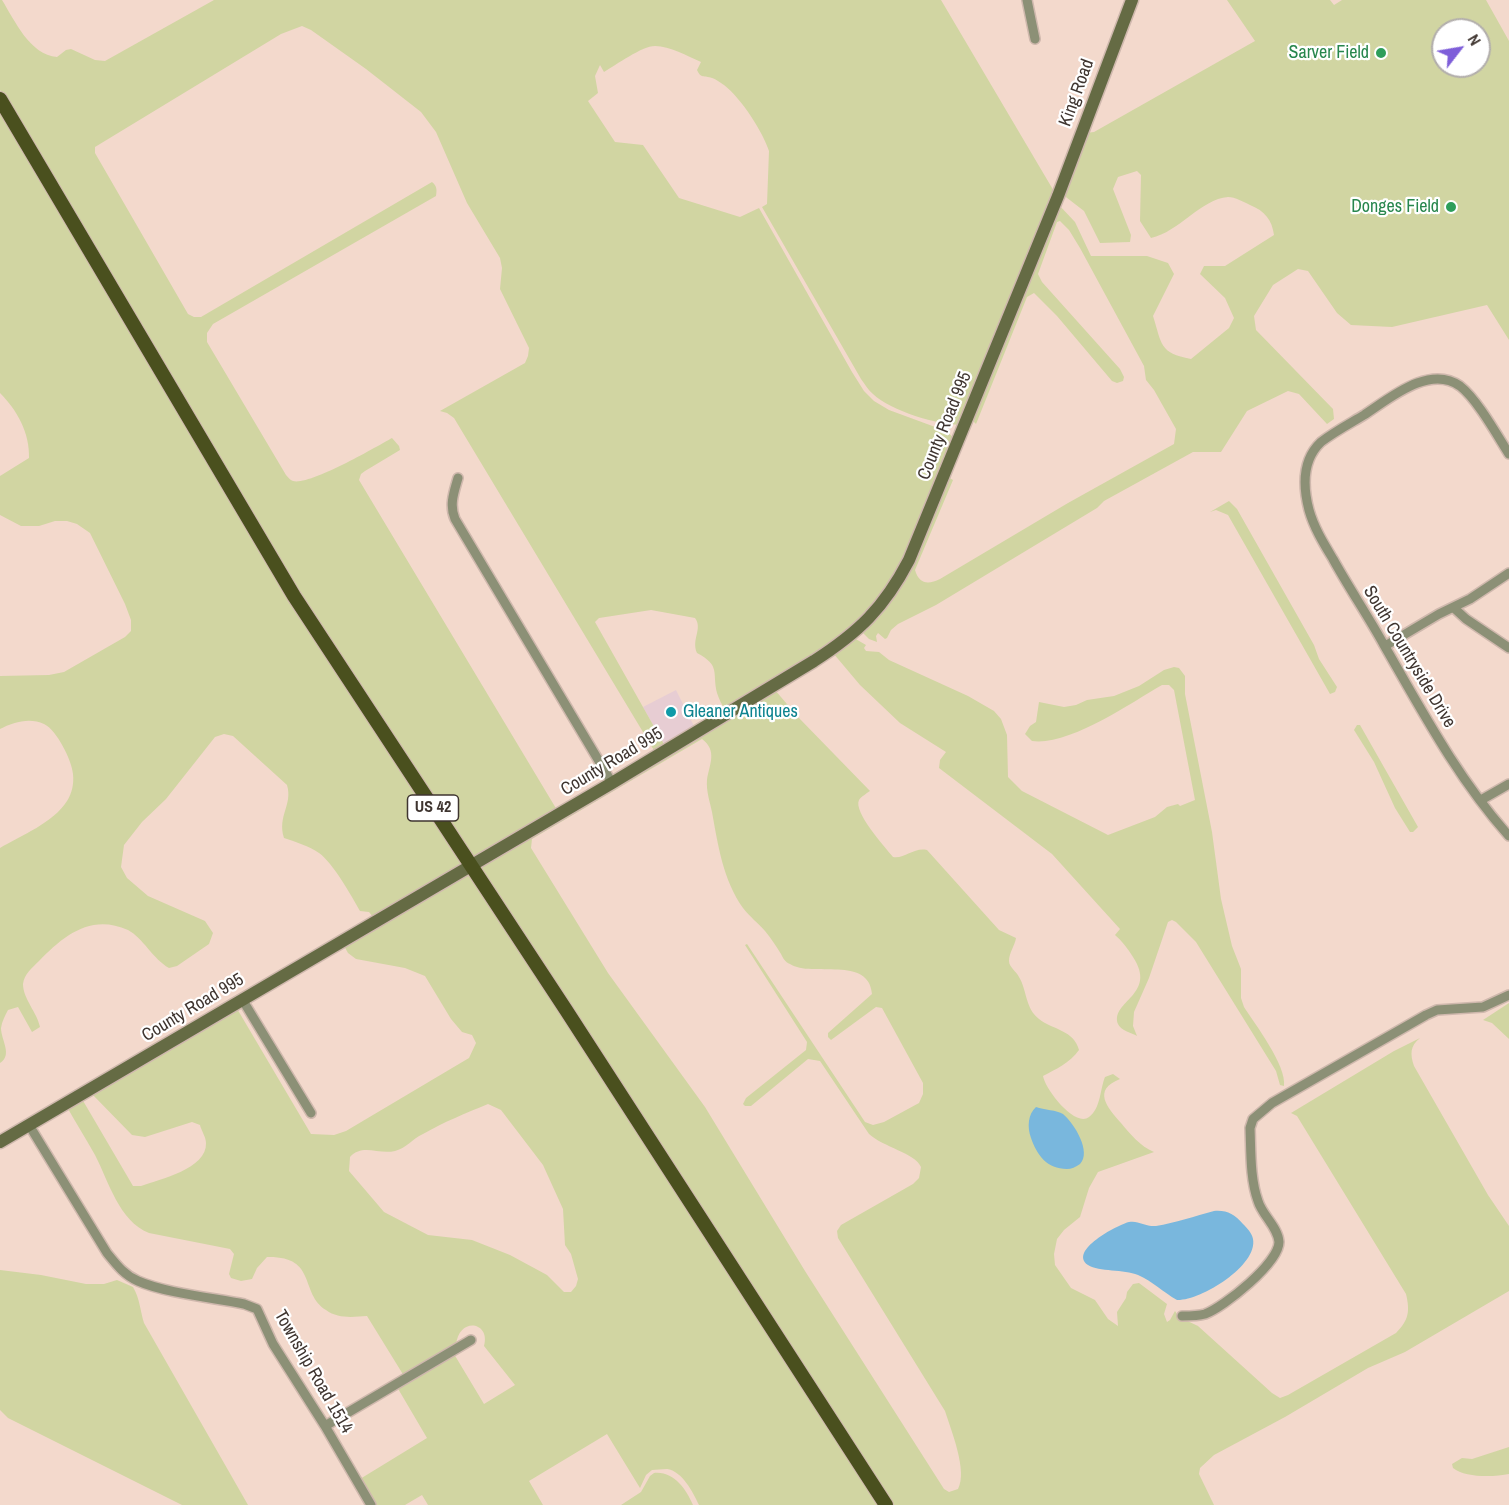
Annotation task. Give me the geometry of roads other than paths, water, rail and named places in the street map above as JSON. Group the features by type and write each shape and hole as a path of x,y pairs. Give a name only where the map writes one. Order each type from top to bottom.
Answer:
{"main road":[{"name":"US 42","path":"0,99 284,579 886,1505"}],"street":[{"path":"1027,0 1035,39"},
{"name":"King Road","path":"1057,199 1132,0"},
{"name":"County Road 995","path":"0,1142 612,783 831,650 855,632 879,609 909,560 1057,199"},
{"name":"South Countryside Drive","path":"1509,454 1461,387 1440,379 1419,383 1325,439 1310,454 1305,482 1310,513 1316,529 1357,602 1448,754 1509,836"},
{"path":"458,478 451,508 455,519 612,783"},
{"path":"1385,646 1431,618 1454,608 1509,573"},
{"path":"1454,608 1475,626 1509,648"},
{"path":"1481,800 1509,784"},
{"path":"1182,1316 1205,1314 1218,1306 1259,1273 1277,1252 1278,1236 1258,1203 1254,1187 1250,1128 1253,1119 1279,1099 1426,1015 1437,1010 1483,1007 1509,994"},
{"path":"242,999 311,1113"},
{"name":"Township Road 1514","path":"29,1125 107,1253 120,1270 136,1281 154,1287 244,1304 257,1309 273,1344 325,1426 370,1505"},
{"path":"325,1426 471,1340"}],"water":[{"path":"1036,1107 1063,1114 1072,1124 1083,1145 1083,1159 1080,1164 1070,1169 1054,1167 1040,1155 1033,1144 1029,1130 1030,1117"},
{"path":"1214,1211 1223,1211 1233,1215 1248,1229 1253,1239 1252,1249 1246,1260 1226,1280 1199,1295 1177,1300 1138,1275 1093,1267 1088,1265 1084,1259 1084,1253 1089,1246 1105,1233 1123,1224 1132,1222 1156,1226"}],"place":[{"name":"Sarver Field","path":"1381,53"},
{"name":"Donges Field","path":"1451,207"},
{"name":"Gleaner Antiques","path":"671,712"}]}
